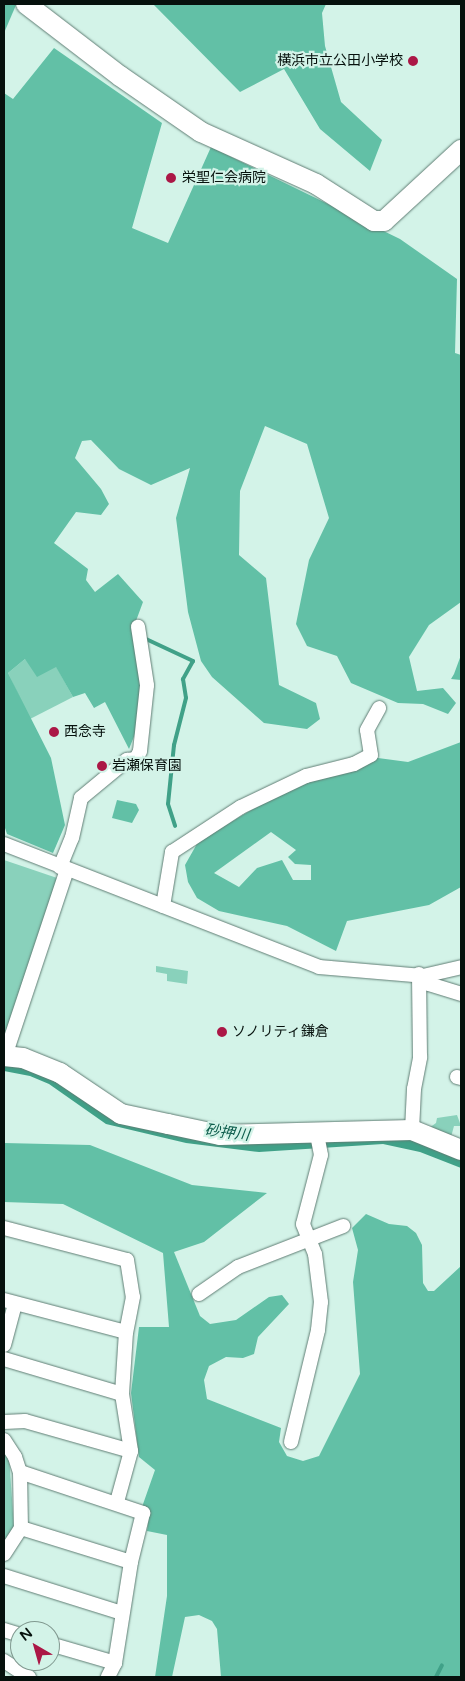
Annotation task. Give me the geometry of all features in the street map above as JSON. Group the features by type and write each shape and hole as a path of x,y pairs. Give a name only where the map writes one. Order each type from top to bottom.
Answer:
{"street":[{"path":"26,4 120,76 201,132 316,184 374,221 384,221 461,150"},
{"path":"138,626 147,686 140,751 136,758 128,760 81,798 64,868 4,1056 23,1058 60,1073 121,1114 220,1135 318,1141 412,1130 461,1150"},
{"path":"163,906 172,852 241,807 306,776 354,764 371,755 367,730 379,708"},
{"path":"4,844 318,967 356,972 421,975 461,967"},
{"path":"421,975 430,984 461,994"},
{"path":"412,1130 414,1089 420,1057 421,975"},
{"path":"291,1442 318,1330 320,1302 315,1254 303,1224 318,1141"},
{"path":"200,1294 238,1267 307,1238 343,1226"},
{"path":"5,1231 127,1260 133,1297 126,1332 122,1394 131,1451 117,1502"},
{"path":"4,1345 10,1302 126,1332"},
{"path":"4,1359 122,1394"},
{"path":"4,1422 25,1421 131,1451"},
{"path":"4,1440 15,1457 20,1472 21,1528 4,1554"},
{"path":"20,1472 117,1502 144,1513 131,1562 115,1663 108,1677"},
{"path":"21,1528 131,1562"},
{"path":"4,1576 122,1613"},
{"path":"60,1647 115,1663"},
{"path":"4,1661 29,1677"}],"shaded area":[{"path":"4,4 16,5 4,33"},
{"path":"153,4 326,4 322,13 325,46 341,102 382,140 370,171 320,129 284,69 240,92"},
{"path":"54,48 162,123 132,228 168,243 211,147 400,239 457,279 455,353 461,355 461,602 429,625 409,657 417,691 443,688 456,703 448,714 423,704 398,703 351,683 337,656 307,646 296,624 309,560 329,518 307,444 265,426 240,491 239,555 266,578 279,685 316,703 320,719 307,729 264,723 212,677 201,661 188,612 176,518 190,468 151,485 119,469 91,440 82,441 75,458 101,489 109,504 101,515 76,512 54,543 88,569 86,580 95,592 118,574 143,602 133,629 142,687 135,734 129,749 105,702 94,708 85,693 73,697 56,667 37,677 25,659 8,673 51,758 65,825 53,853 7,834 4,825 4,93 13,99"},
{"path":"461,655 461,680 451,679 454,674"},
{"path":"25,659 56,666 73,697 30,719 8,673"},
{"path":"461,742 461,887 429,905 347,921 336,951 287,926 219,911 197,898 188,882 185,865 198,842 281,792 378,758 408,762","holes":["271,832 296,850 288,857 295,864 311,865 311,880 293,880 282,860 257,868 239,887 214,873"]},
{"path":"117,800 136,804 139,810 132,823 112,818"},
{"path":"4,860 60,879 4,1036"},
{"path":"156,966 188,971 187,984 167,981 167,974 156,972"},
{"name":"砂押川","path":"4,1061 187,1133 395,1135 461,1156 461,1168 420,1152 383,1144 259,1152 186,1143 106,1124 49,1084 30,1076 4,1071"},
{"path":"457,1115 461,1126 454,1126 451,1137 429,1128 436,1123 437,1118"},
{"path":"4,1143 90,1145 192,1185 267,1193 204,1242 174,1252 200,1316 210,1324 236,1320 269,1297 282,1295 289,1304 258,1337 254,1354 243,1358 226,1357 209,1366 204,1380 207,1399 281,1428 279,1442 287,1456 303,1461 319,1456 360,1374 353,1282 358,1250 352,1228 366,1214 389,1224 407,1226 416,1233 422,1245 423,1283 428,1291 434,1291 461,1266 461,1677 221,1677 217,1629 212,1621 199,1615 185,1617 172,1677 155,1677 167,1596 167,1535 147,1531 149,1515 142,1507 155,1470 139,1457 131,1393 139,1327 169,1327 163,1253 63,1204 4,1202"},
{"path":"4,1450 9,1456 14,1528 4,1547"}],"waterway":[{"path":"146,639 193,661 183,679 186,698 174,745 168,804 175,826"},
{"path":"436,1677 442,1665"}],"place":[{"name":"横浜市立公田小学校","path":"413,61"},
{"name":"栄聖仁会病院","path":"171,178"},
{"name":"西念寺","path":"54,732"},
{"name":"岩瀬保育園","path":"102,766"},
{"name":"ソノリティ鎌倉","path":"222,1032"}]}
